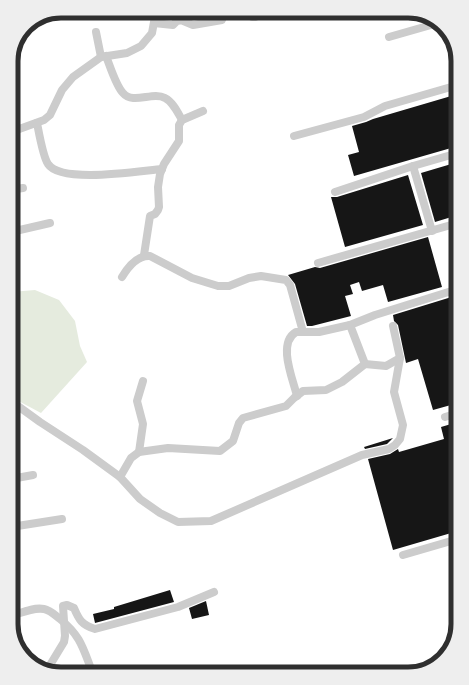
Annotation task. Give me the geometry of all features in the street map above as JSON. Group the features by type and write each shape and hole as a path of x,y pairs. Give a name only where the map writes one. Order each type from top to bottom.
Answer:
{"street":[{"path":"18,130 44,120 50,115 62,90 73,77 103,56 127,53 141,46 152,33 155,18"},
{"path":"154,23 173,25 177,21 181,20 193,25 222,20 222,18"},
{"path":"389,37 431,25"},
{"path":"96,32 103,56 124,94 129,97 136,98 157,96 164,97 168,100 182,120"},
{"path":"294,136 364,117 385,106 451,87"},
{"path":"144,255 149,219 150,216 155,214 159,207 158,187 160,174 179,141 180,125 182,120 203,111"},
{"path":"37,123 47,163 58,172 77,176 162,169"},
{"path":"334,192 451,155"},
{"path":"413,166 432,231"},
{"path":"18,189 23,188"},
{"path":"18,230 50,223"},
{"path":"318,263 451,225"},
{"path":"122,278 126,270 144,255 150,256 192,278 218,286 229,286 249,278 261,276 286,280 290,285 303,332"},
{"path":"297,396 286,352 289,338 292,334 296,332 319,332 350,325 375,315 451,291"},
{"path":"350,325 366,364"},
{"path":"18,406 83,450 120,478 140,499 160,513 178,522 211,521 362,455 389,450 395,445 400,439 403,425 394,392 400,358 393,326"},
{"path":"120,478 131,458 139,452 168,448 220,451 230,445 233,441 239,423 243,418 286,406 303,391 326,390 342,382 366,364 386,366 400,358"},
{"path":"139,452 143,424 137,401 143,381"},
{"path":"445,417 451,415"},
{"path":"18,478 33,475"},
{"path":"18,526 62,519"},
{"path":"403,555 451,541"},
{"path":"50,666 64,642 65,623 63,606 67,604 74,608 78,617 85,626 95,629 178,607 214,592"},
{"path":"18,614 33,609 46,609 55,615 79,638 90,667"}],"shaded area":[{"path":"35,290 59,300 75,321 80,346 87,362 41,413 18,401 18,291"}],"building":[{"path":"451,96 451,148 354,176 348,155 359,152 352,126"},
{"path":"451,164 451,217 435,222 421,173"},
{"path":"408,175 423,225 345,247 331,197 337,197"},
{"path":"428,237 442,287 388,302 383,285 362,291 359,282 350,285 353,294 345,296 351,316 307,326 295,284 288,275 315,267 320,268"},
{"path":"451,297 451,405 433,410 418,359 406,363 398,325 394,321 393,315"},
{"path":"451,424 451,533 393,550 368,459 390,454 398,449 399,452 444,439 441,427"},
{"path":"393,438 387,444 365,449 364,447"},
{"path":"170,590 174,602 95,623 93,614 114,609 114,607"},
{"path":"206,601 209,615 192,619 189,608"}]}
